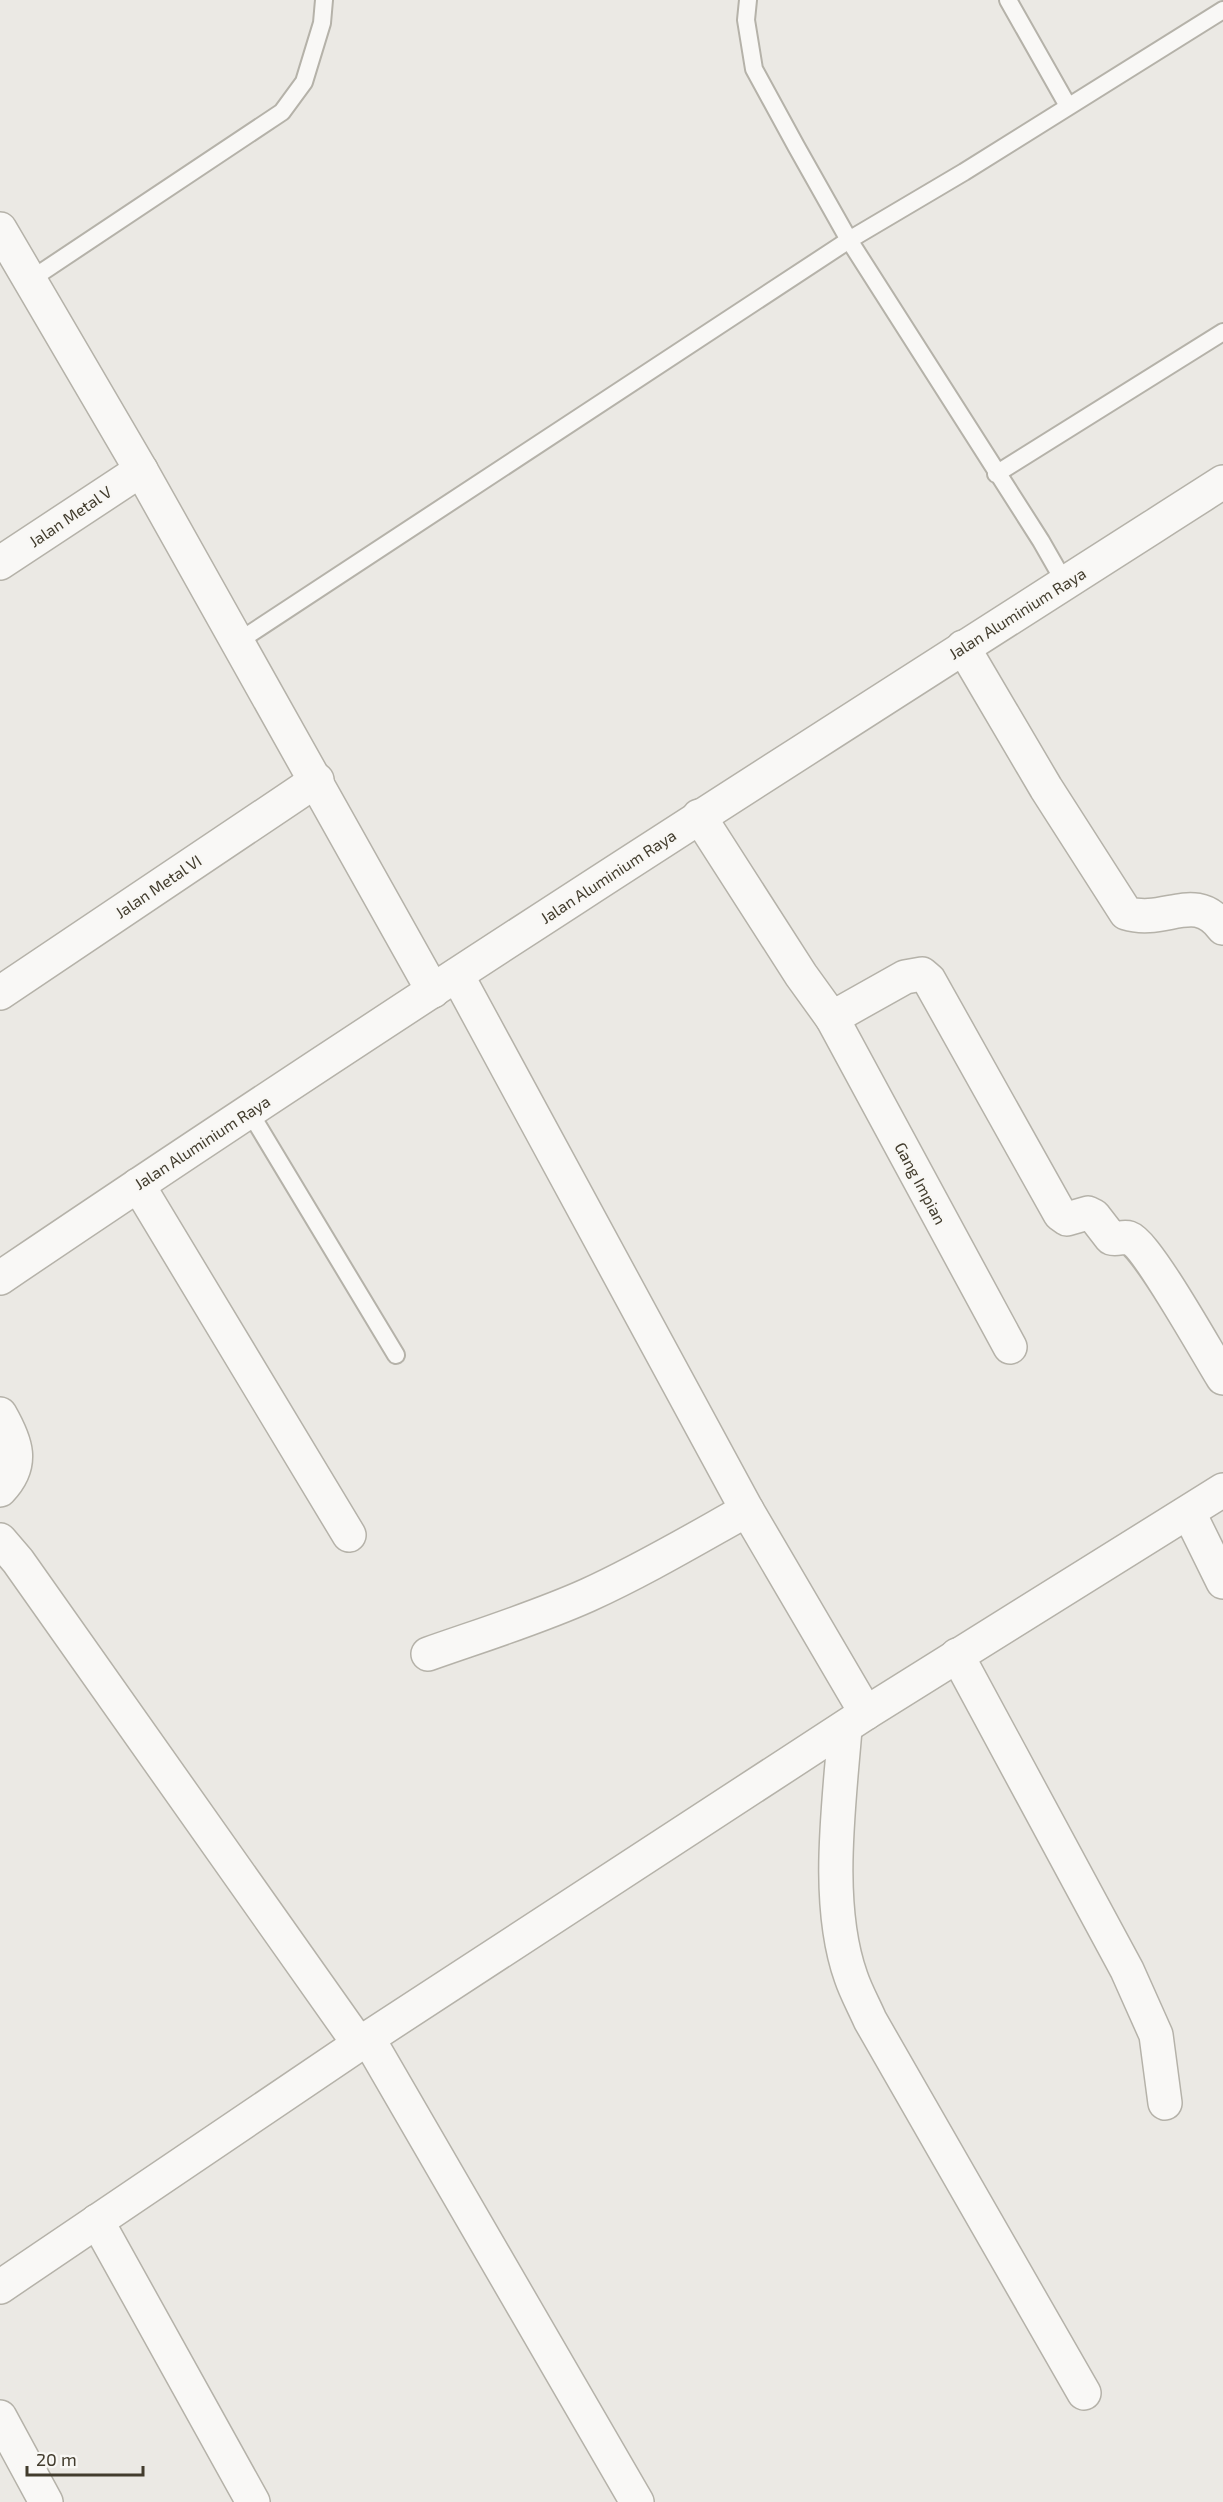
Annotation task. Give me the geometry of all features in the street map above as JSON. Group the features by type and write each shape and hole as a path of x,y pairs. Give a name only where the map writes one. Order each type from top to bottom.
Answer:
{"street":[{"path":"0,229 141,470 236,643 317,780 445,983 747,1510 855,1721 837,1830 837,1910 851,1977 870,2020 1084,2393"},
{"name":"Jalan Metal V","path":"0,563 141,470"},
{"name":"Jalan Aluminium Raya","path":"0,1278 249,1111 699,816 1223,483"},
{"path":"963,647 1046,788 1126,913 1139,917 1157,917 1194,909 1207,912 1223,928"},
{"name":"Jalan Metal VI","path":"0,993 317,780"},
{"name":"Gang Impian","path":"699,816 801,975 832,1018 1010,1347"},
{"path":"832,1018 905,977 922,974 926,977 1060,1214 1065,1219 1088,1213 1094,1216 1112,1239 1126,1238 1135,1242 1154,1266 1223,1378"},
{"path":"138,1185 349,1535"},
{"path":"0,1414 8,1428 16,1455 15,1469 0,1490"},
{"path":"0,2288 364,2042 855,1721 1223,1490"},
{"path":"428,1654 537,1616 587,1595 638,1571 747,1510"},
{"path":"1189,1513 1223,1582"},
{"path":"0,1540 25,1570 364,2042 637,2502"},
{"path":"957,1655 1132,1980 1156,2035 1165,2103"},
{"path":"97,2221 254,2502"},
{"path":"3,2429 46,2502"}],"lane":[{"path":"30,280 282,112 304,82 322,23 324,0"},
{"path":"748,0 746,20 754,69 849,240 996,474 1041,541 1065,583"},
{"path":"1008,0 1068,106"},
{"path":"236,643 849,240 964,172 1223,10"},
{"path":"996,474 1223,332"},
{"path":"249,1111 396,1355"}]}
